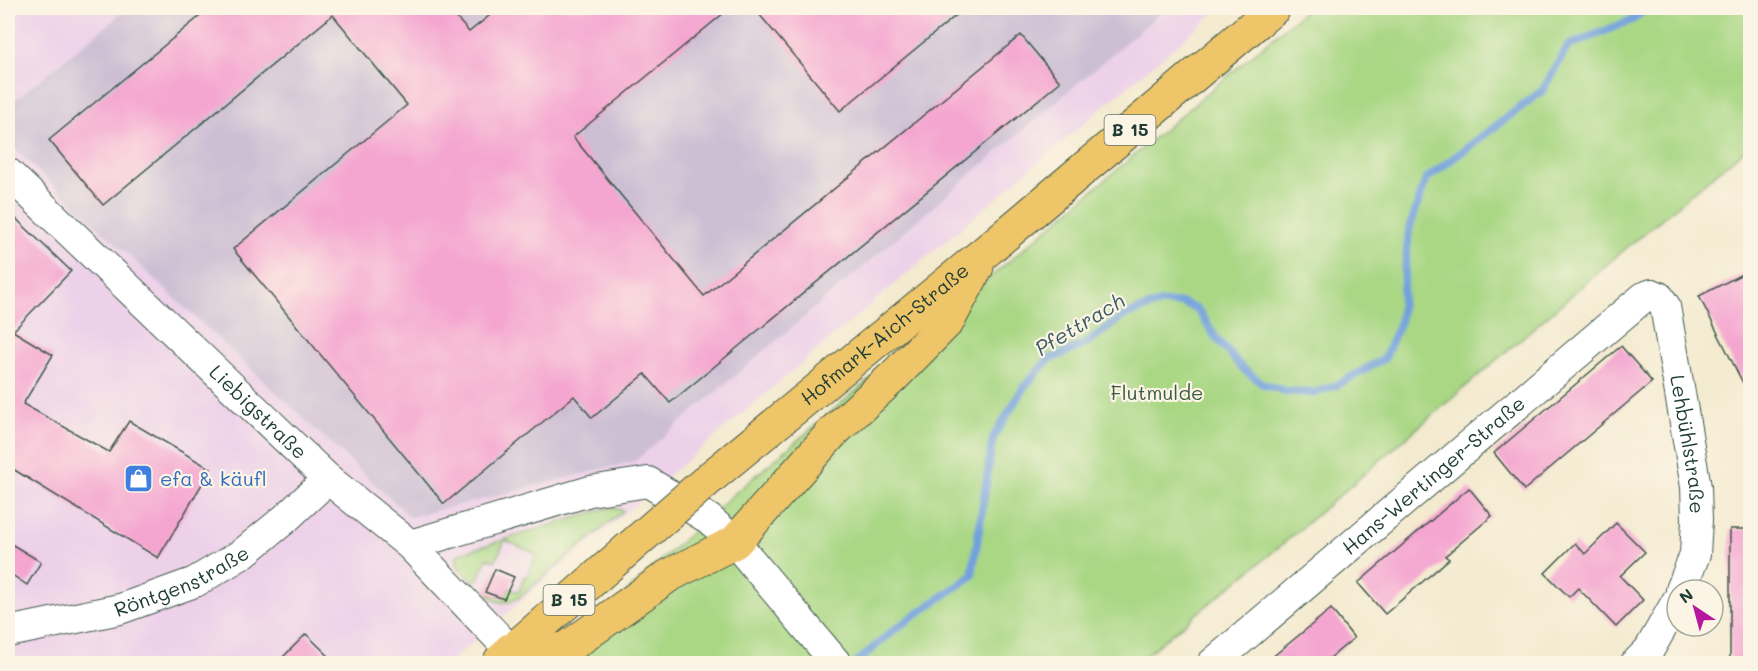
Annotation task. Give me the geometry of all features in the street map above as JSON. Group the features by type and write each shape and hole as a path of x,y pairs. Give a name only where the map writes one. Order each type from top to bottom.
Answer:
{"main road":[{"name":"Hofmark-Aich-Straße","path":"504,657 711,477 985,252 1274,8"},
{"path":"504,657 536,655 567,648 668,576 735,542 833,432 894,376 948,321 985,252"}],"street":[{"name":"Liebigstraße","path":"8,173 328,479 410,545 504,657"},
{"name":"Hans-Wertinger-Straße","path":"1212,663 1644,297 1652,294 1659,297"},
{"name":"Lehbühlstraße","path":"1659,297 1665,306 1696,487 1695,554 1686,578"},
{"name":"Röntgenstraße","path":"8,632 120,609 195,582 243,554 328,479"},
{"path":"410,545 590,491 648,482 709,519 735,542 832,657"},
{"path":"1649,659 1665,626"}],"shaded area":[{"path":"8,8 1220,8 447,664 8,663"},
{"path":"128,8 1166,8 635,461 410,517 8,143 8,106"}],"green space":[{"name":"Flutmulde","path":"1308,8 1750,8 1750,145 1611,261 1284,543 1136,663 547,664 727,500"},
{"path":"613,507 623,511 520,597 509,602 497,601 485,592 504,599 509,588 519,592 524,576 527,577 536,554 505,540 495,561 487,558 478,579 473,581 458,566 458,554"}],"building":[{"path":"210,8 448,8 469,32 499,8 730,8 573,137 704,296 1021,35 1060,82 670,403 645,374 592,418 574,396 444,504 233,249 407,105 333,15 103,205 49,140"},
{"path":"754,8 965,8 840,111"},
{"path":"8,211 71,271 13,331 53,355 23,404 109,452 129,421 211,469 158,558 8,466"},
{"path":"1750,270 1750,397 1699,296"},
{"path":"1621,346 1652,382 1524,490 1494,453"},
{"path":"1469,488 1492,516 1445,556 1449,559 1385,614 1358,583"},
{"path":"1616,523 1645,552 1620,576 1643,600 1616,627 1578,588 1569,597 1545,573 1575,543 1585,554"},
{"path":"1730,529 1750,529 1750,663 1730,663"},
{"path":"8,542 41,562 27,585 8,572"},
{"path":"495,569 514,577 504,599 485,592"},
{"path":"1331,609 1354,638 1324,663 1265,663"},
{"path":"306,634 336,663 277,663"}],"waterway":[{"name":"Pfettrach","path":"855,664 895,629 972,576 993,438 1024,387 1048,360 1085,344 1125,315 1160,303 1183,303 1198,310 1216,338 1242,368 1263,384 1285,391 1314,393 1339,384 1385,358 1400,321 1409,230 1426,179 1542,91 1568,46 1634,19 1647,8"}],"place":[{"name":"efa & käufl","path":"139,479"}]}
